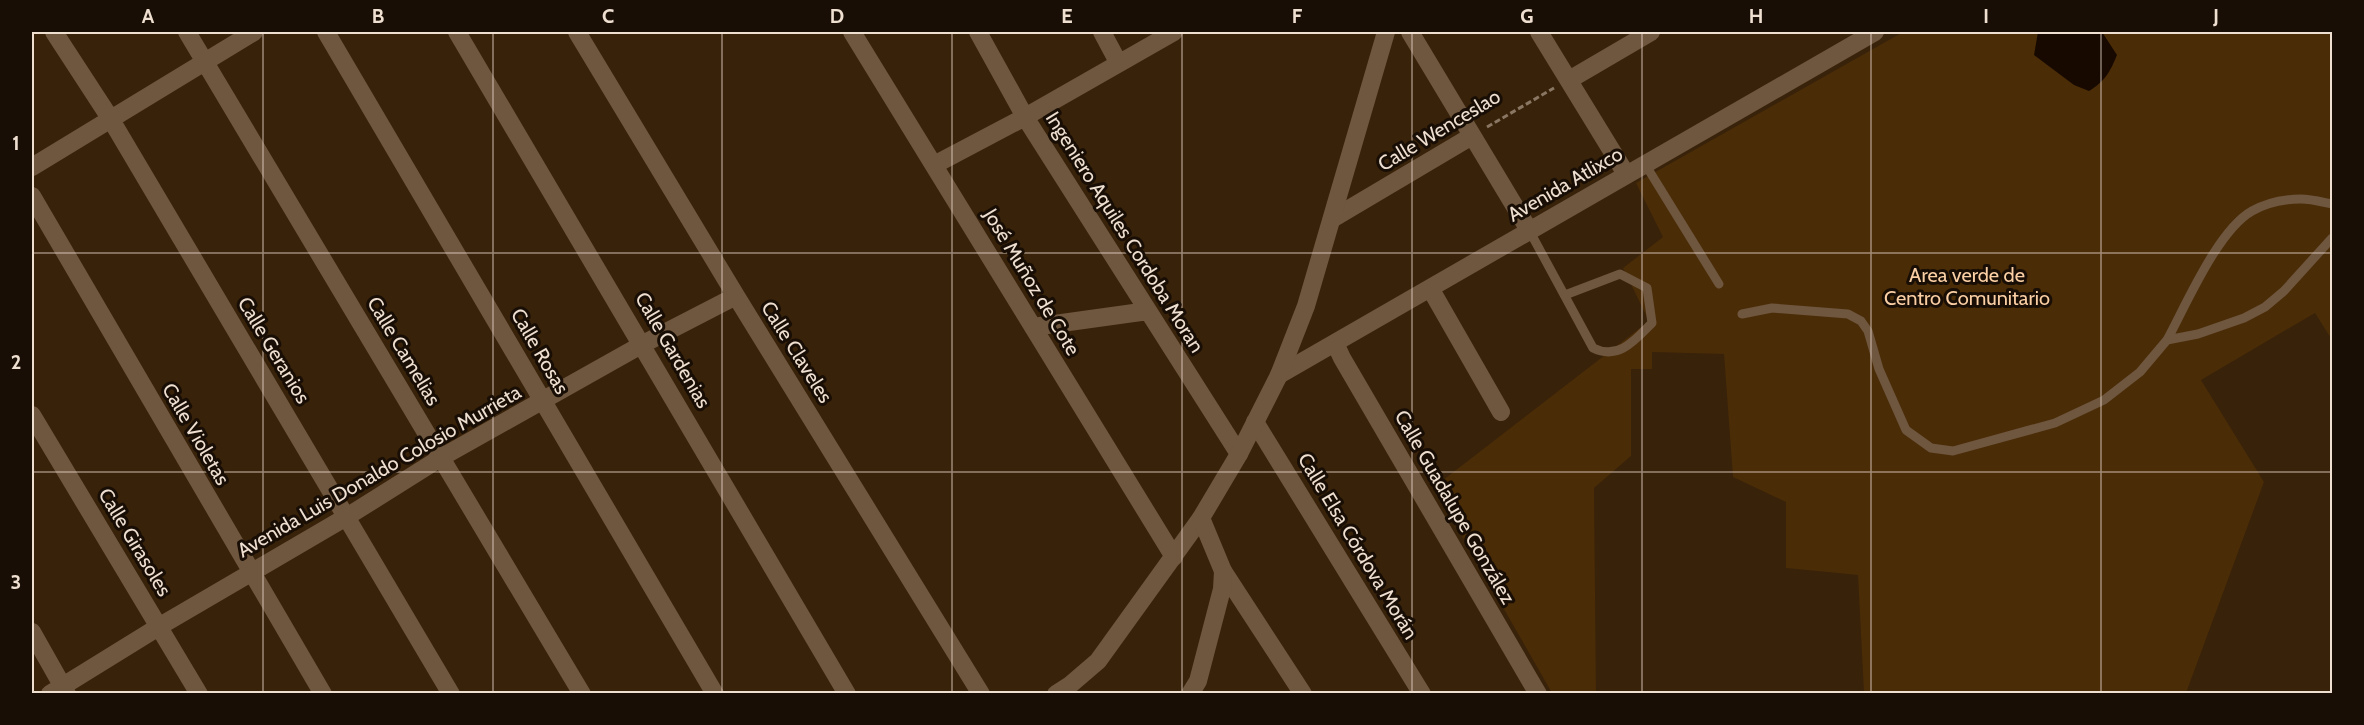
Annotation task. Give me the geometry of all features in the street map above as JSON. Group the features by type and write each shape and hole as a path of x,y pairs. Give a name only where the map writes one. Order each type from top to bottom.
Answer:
{"street":[{"name":"Calle Geranios","path":"54,32 110,118 452,693"},
{"name":"Calle Camelias","path":"187,32 582,693"},
{"path":"32,167 254,32"},
{"name":"Calle Rosas","path":"326,32 715,693"},
{"name":"Calle Gardenias","path":"457,32 847,693"},
{"name":"Calle Claveles","path":"578,32 736,296 981,693"},
{"name":"José Muñoz de Cote","path":"852,32 1174,557"},
{"name":"Ingeniero Aquiles Cordoba Moran","path":"978,32 1025,117 1239,454"},
{"path":"1102,32 1118,62"},
{"path":"934,165 1025,117 1174,32"},
{"path":"1410,32 1529,230"},
{"path":"1539,32 1626,174"},
{"path":"1569,80 1651,32"},
{"name":"Avenida Atlixco","path":"1279,375 1875,32"},
{"path":"1056,693 1070,685 1098,661 1201,518 1256,422 1279,375 1306,306 1381,36"},
{"name":"Calle Wenceslao","path":"1332,219 1473,136"},
{"name":"Calle Violetas","path":"32,196 323,693"},
{"path":"1430,288 1501,412"},
{"name":"Avenida Luis Donaldo Colosio Murrieta","path":"60,691 160,626 348,516 442,457 643,344 736,296"},
{"path":"1033,327 1148,311"},
{"name":"Calle Guadalupe González","path":"1335,343 1538,693"},
{"name":"Calle Girasoles","path":"32,415 199,693"},
{"name":"Calle Elsa Córdova Morán","path":"1256,422 1422,693"},
{"path":"1201,518 1223,571 1303,693"},
{"path":"1192,693 1198,681 1219,601 1223,571"},
{"path":"32,632 60,691"}],"lane":[{"path":"1645,164 1719,284"},
{"path":"1742,314 1772,308 1848,314 1861,321 1868,331 1879,369 1905,430 1931,448 1953,451 2055,423 2103,400 2140,372 2167,340 2222,240 2238,221 2252,211 2275,202 2301,199 2332,204"},
{"path":"1529,230 1593,348 1601,352 1627,348 1652,323 1647,288 1620,274 1565,295"},
{"path":"2167,340 2198,334 2265,308 2284,291 2332,238"}],"path":[{"name":"Calle Wenceslao","path":"1473,136 1569,80"}],"green space":[{"name":"Area verde de Centro Comunitario","path":"1903,32 2332,32 2332,340 2315,313 2201,380 2264,482 2186,693 1864,693 1858,575 1786,568 1786,502 1733,477 1724,354 1652,352 1652,369 1631,369 1631,456 1594,488 1596,693 1552,693 1434,487 1649,321 1623,268 1663,237 1636,183"}],"shaded area":[{"path":"2038,32 2102,32 2117,55 2106,76 2089,91 2074,85 2034,55"}]}
